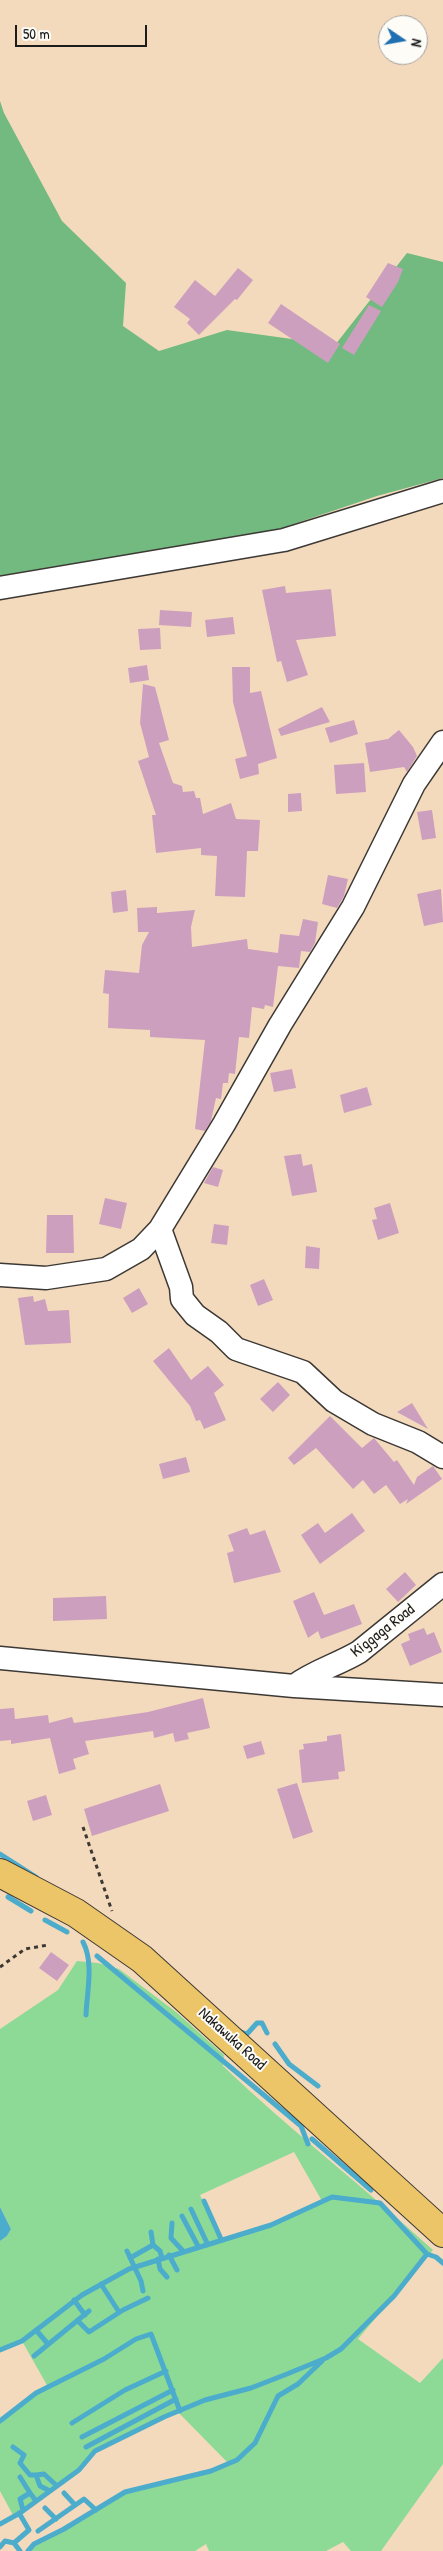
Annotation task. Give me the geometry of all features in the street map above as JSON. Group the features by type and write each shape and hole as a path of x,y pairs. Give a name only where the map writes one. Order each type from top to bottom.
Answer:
{"main road":[{"name":"Nakawuka Road","path":"0,1873 76,1913 142,1959 225,2032 443,2233"}],"street":[{"path":"0,588 284,540 443,491"},
{"path":"0,1275 46,1278 106,1269 141,1249 160,1229 224,1124 280,1025 353,907 414,784 443,742"},
{"path":"160,1229 181,1287 182,1299 195,1315 220,1332 236,1349 303,1372 334,1401 373,1424 418,1442 443,1456"},
{"name":"Kiggaga Road","path":"294,1686 308,1675 345,1661 359,1652 443,1584"},
{"path":"0,1658 294,1686 443,1695"}],"path":[{"path":"83,1827 118,1928 118,1943"},
{"path":"0,1967 25,1948 48,1945"}],"green space":[{"path":"0,101 4,113 62,221 126,283 123,326 159,351 227,330 335,345 407,253 443,262 443,478 377,496 276,530 26,574 0,576"},
{"path":"77,1961 98,1963 119,1969 176,2012 224,2055 223,2066 248,2090 433,2250 358,2339 420,2383 443,2358 443,2464 381,2551 351,2551 343,2542 326,2551 209,2551 206,2544 195,2551 28,2551 34,2544 64,2529 125,2492 211,2471 228,2463 177,2411 95,2451 79,2470 14,2517 0,2491 0,2421 36,2393 48,2387 22,2341 0,2350 0,2241 7,2236 11,2229 0,2207 0,2029 58,1990","holes":["294,2152 322,2201 271,2225 221,2239 200,2195"]}],"water":[{"path":"0,2207 11,2229 7,2236 0,2241"}],"building":[{"path":"388,263 403,269 398,282 382,307 366,297"},
{"path":"238,268 253,280 237,300 235,299 199,335 187,323 190,319 174,307 195,280 215,296"},
{"path":"281,304 340,344 328,363 268,323"},
{"path":"369,305 381,311 354,355 342,348"},
{"path":"285,586 286,593 331,589 336,636 296,640 308,675 287,682 281,661 277,662 262,590"},
{"path":"160,610 192,612 191,627 159,625"},
{"path":"233,617 235,634 207,637 205,620"},
{"path":"160,628 161,649 140,650 138,629"},
{"path":"147,665 149,680 130,683 128,668"},
{"path":"232,667 250,667 250,693 261,691 277,758 258,764 259,774 240,779 235,759 247,756 233,702"},
{"path":"143,684 155,687 169,740 159,743 173,783 182,786 183,792 194,791 196,798 200,798 203,814 231,803 236,819 260,820 258,851 247,851 245,897 215,896 217,856 201,855 201,848 156,853 152,815 156,815 138,761 149,757 140,723"},
{"path":"322,707 330,722 281,736 278,729"},
{"path":"354,720 358,734 330,743 325,728"},
{"path":"399,730 413,747 417,756 407,772 404,767 370,772 365,743 388,739"},
{"path":"364,763 366,792 336,794 334,765"},
{"path":"301,793 302,811 288,812 288,794"},
{"path":"432,810 436,838 422,840 417,812"},
{"path":"328,875 348,879 344,896 337,908 322,904"},
{"path":"441,889 443,922 424,926 417,894"},
{"path":"126,890 128,911 113,913 111,892"},
{"path":"157,907 157,913 195,910 191,927 192,947 247,939 248,949 278,953 280,934 299,936 303,919 318,922 315,943 310,952 301,951 299,968 278,966 273,1007 265,1005 264,1009 252,1007 249,1038 239,1037 235,1074 229,1073 228,1083 223,1083 221,1099 216,1098 211,1121 205,1131 195,1129 205,1040 150,1037 150,1030 108,1028 109,994 103,993 105,970 139,973 142,945 149,932 138,932 137,908"},
{"path":"292,1069 296,1088 274,1092 270,1073"},
{"path":"367,1087 372,1105 344,1113 340,1095"},
{"path":"301,1154 303,1166 312,1164 317,1192 292,1196 284,1156"},
{"path":"213,1167 223,1170 218,1187 204,1183"},
{"path":"105,1198 127,1203 121,1229 99,1224"},
{"path":"390,1203 399,1233 378,1240 372,1220 377,1219 374,1208"},
{"path":"47,1215 73,1215 74,1253 46,1253"},
{"path":"214,1224 229,1226 227,1245 211,1243"},
{"path":"306,1246 320,1248 319,1269 305,1268"},
{"path":"264,1279 273,1300 258,1306 250,1285"},
{"path":"139,1288 148,1304 132,1313 123,1298"},
{"path":"33,1296 34,1302 45,1299 48,1311 69,1310 71,1343 25,1345 18,1298"},
{"path":"169,1348 191,1380 208,1366 224,1385 214,1393 226,1420 204,1429 200,1420 196,1421 190,1406 153,1361"},
{"path":"278,1382 290,1395 273,1412 260,1399"},
{"path":"412,1403 428,1429 397,1412"},
{"path":"330,1416 362,1448 374,1438 394,1462 397,1460 414,1485 417,1477 433,1466 442,1479 406,1504 408,1499 400,1504 386,1485 374,1494 363,1480 353,1489 316,1448 294,1465 288,1458"},
{"path":"186,1457 190,1472 163,1479 159,1464"},
{"path":"352,1513 365,1531 320,1564 301,1535 318,1523 325,1533"},
{"path":"247,1528 250,1535 265,1530 281,1572 234,1583 227,1553 234,1551 228,1535"},
{"path":"405,1572 416,1585 398,1602 386,1589"},
{"path":"314,1592 324,1615 354,1604 362,1624 321,1639 318,1631 308,1638 293,1601"},
{"path":"106,1596 107,1619 53,1621 53,1598"},
{"path":"424,1628 427,1635 434,1632 442,1652 410,1666 401,1644 410,1640 408,1634"},
{"path":"203,1698 210,1728 187,1733 189,1739 175,1742 173,1733 154,1738 153,1731 85,1741 89,1754 73,1759 76,1769 59,1774 50,1738 11,1744 11,1740 0,1741 0,1709 14,1708 15,1719 48,1715 49,1723 72,1717 74,1723 148,1712"},
{"path":"341,1734 345,1771 338,1772 339,1779 302,1783 299,1750 304,1749 303,1744 327,1741 327,1736"},
{"path":"261,1741 265,1754 247,1759 243,1746"},
{"path":"297,1783 313,1832 293,1839 277,1789"},
{"path":"160,1784 169,1811 92,1836 84,1809"},
{"path":"46,1795 52,1815 33,1821 27,1801"},
{"path":"51,1952 69,1965 57,1981 39,1968"}],"waterway":[{"path":"0,1854 36,1877"},
{"path":"8,1897 31,1911"},
{"path":"45,1920 67,1932"},
{"path":"83,1942 89,1968 86,2015"},
{"path":"97,1956 301,2126 308,2144"},
{"path":"238,2031 247,2034 257,2023 262,2023 267,2033"},
{"path":"275,2044 289,2064 318,2086"},
{"path":"312,2139 371,2190"},
{"path":"0,2350 22,2341 82,2295 129,2269 271,2225 332,2197 380,2203 427,2254"},
{"path":"204,2201 221,2239"},
{"path":"191,2209 207,2243"},
{"path":"182,2216 198,2246"},
{"path":"172,2223 171,2238 183,2251"},
{"path":"151,2232 153,2245 160,2251 162,2258"},
{"path":"130,2258 153,2245"},
{"path":"127,2251 141,2281 143,2291"},
{"path":"0,2524 20,2513 79,2470 95,2451 164,2417 205,2400 251,2388 326,2358 341,2349 394,2296 427,2254 436,2257 443,2263"},
{"path":"169,2255 177,2270"},
{"path":"158,2259 160,2269 167,2277"},
{"path":"101,2284 119,2312"},
{"path":"78,2321 89,2332 123,2310 148,2298"},
{"path":"74,2300 85,2315"},
{"path":"34,2356 89,2311"},
{"path":"36,2330 48,2344"},
{"path":"0,2421 36,2393 104,2359 136,2339 151,2334 180,2411"},
{"path":"28,2551 34,2544 64,2529 125,2492 211,2471 237,2460 255,2443 278,2396 298,2384 322,2361"},
{"path":"72,2423 125,2390 166,2371"},
{"path":"82,2437 173,2390"},
{"path":"86,2447 176,2399"},
{"path":"13,2447 24,2455 20,2463 30,2475 36,2475 40,2486 50,2491"},
{"path":"36,2475 44,2474 57,2486"},
{"path":"20,2477 30,2493"},
{"path":"23,2510 20,2499 30,2493 36,2501"},
{"path":"64,2493 75,2505"},
{"path":"38,2531 84,2499 96,2510"},
{"path":"45,2508 56,2519"},
{"path":"14,2543 29,2530 19,2513"},
{"path":"0,2547 5,2541 14,2543 20,2551"}]}
